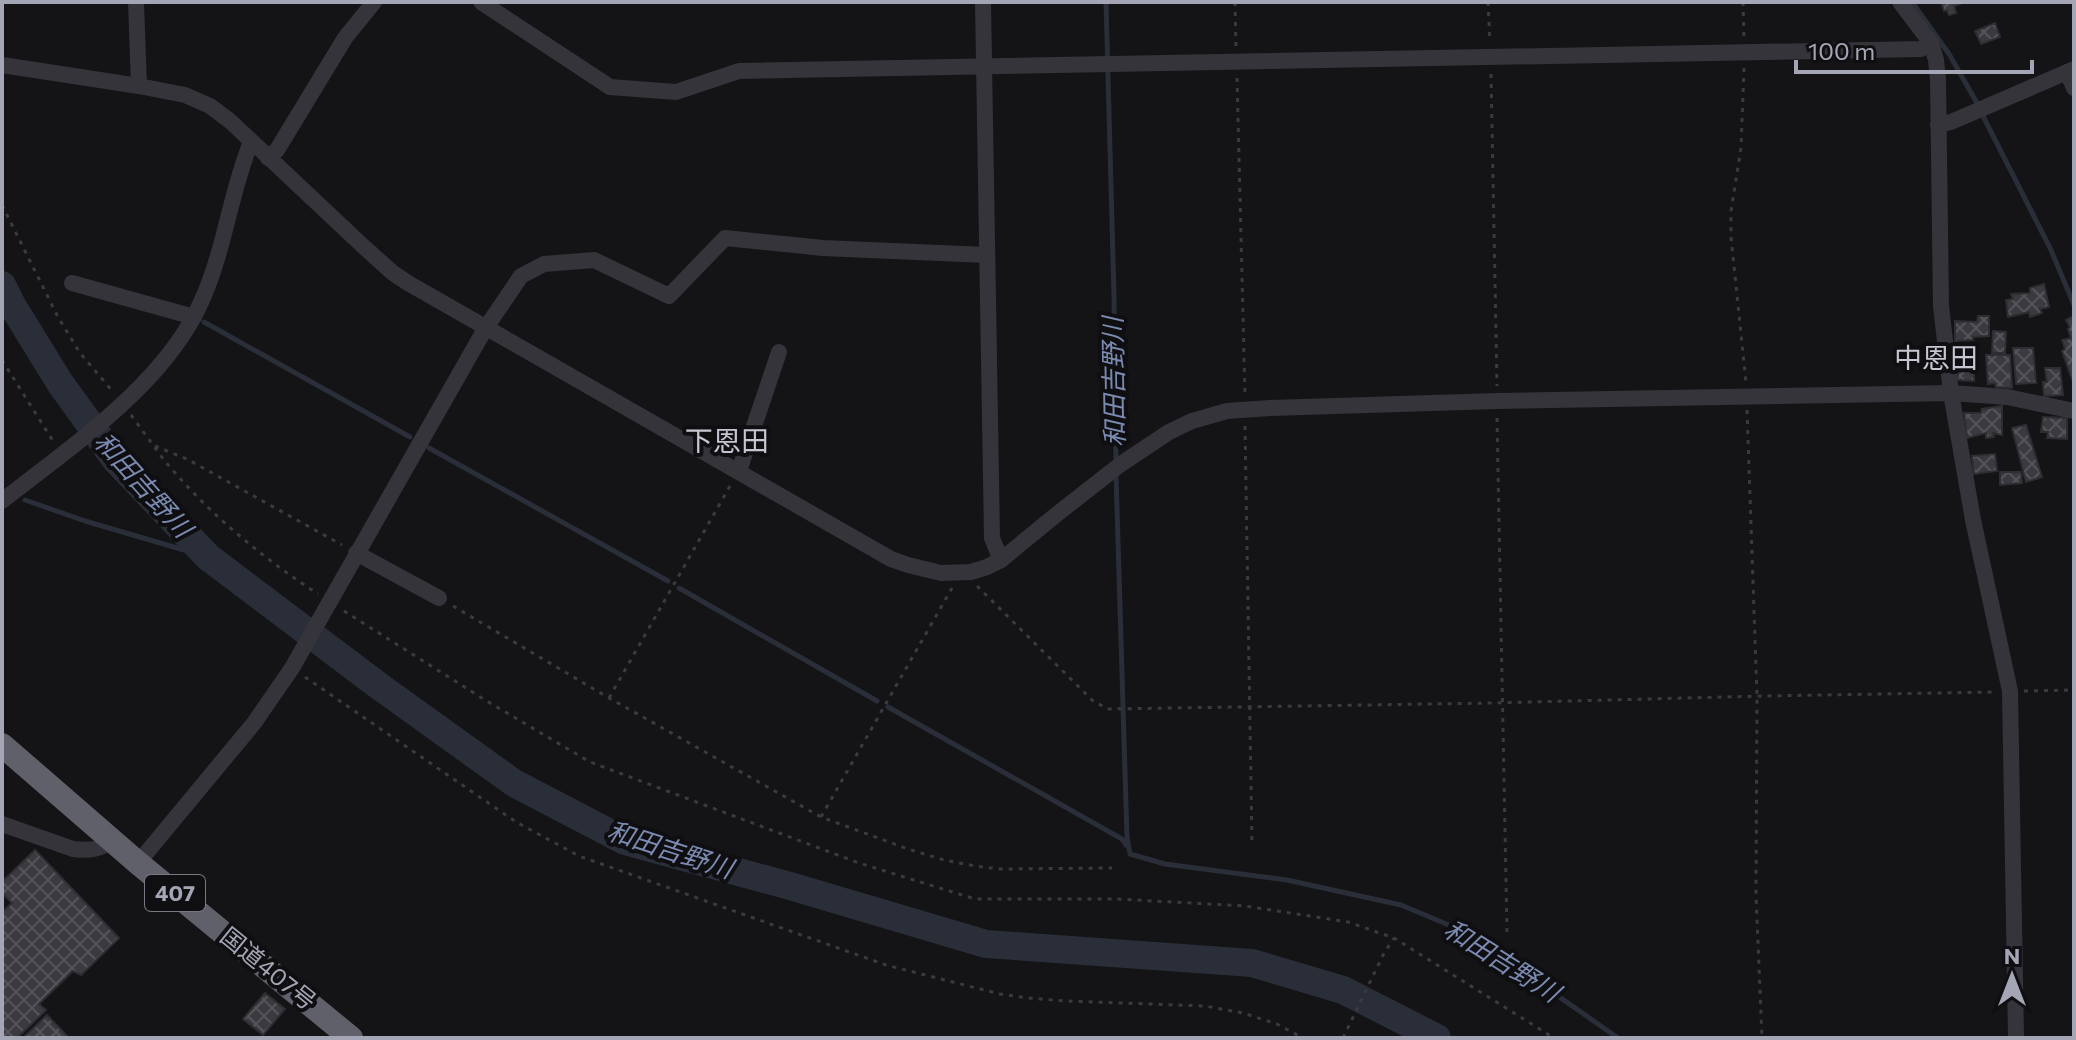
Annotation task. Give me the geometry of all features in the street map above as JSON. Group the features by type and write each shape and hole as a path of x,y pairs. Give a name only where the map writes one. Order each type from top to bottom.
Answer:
{"highway":[{"name":"国道407号","path":"2,745 138,863 351,1038"}],"street":[{"path":"136,2 139,86"},
{"path":"268,158 277,150 345,38 374,2"},
{"path":"481,2 610,87 676,92 739,71 1237,65 1745,54 1921,49 1931,43"},
{"path":"983,2 992,538 1001,560"},
{"path":"1900,2 1931,43 1937,69 1941,306 1951,393 1973,520 2010,691 2016,1038"},
{"path":"2,65 185,95 210,106 230,121 393,273 485,329 891,559 927,571 962,573 1001,560 1121,464 1169,432 1192,421 1227,411 1497,401 1951,393 2007,397 2074,411"},
{"path":"1938,125 2072,76"},
{"path":"2,501 121,405 167,357 194,317 215,266 251,142"},
{"path":"138,863 254,723 293,666 485,329 521,276 544,264 594,260 669,296 725,238 823,248 987,255"},
{"path":"72,283 194,317"},
{"path":"739,471 779,352"},
{"path":"356,553 439,598"},
{"path":"2,824 84,851 103,847 113,840"}],"path":[{"path":"1488,2 1507,934"},
{"path":"1743,2 1745,54 1741,148 1731,211 1731,237 1747,397 1757,696 1756,895 1762,1038"},
{"path":"2,205 58,317 80,353 165,461 203,502 254,548 328,603 590,762 859,863 975,899 1117,899 1245,906 1348,922 1394,938 1554,1038"},
{"path":"2,360 64,452"},
{"path":"154,446 187,459 356,553"},
{"path":"609,698 739,471"},
{"path":"821,817 962,573 1094,702 1109,709 2074,690"},
{"path":"439,598 821,817 908,849 975,866 1000,869 1112,868"},
{"path":"293,666 516,822 579,856 886,965 1000,994 1066,1001 1205,1006 1265,1020 1303,1038"},
{"path":"1343,1038 1394,938"}],"building":[{"path":"1941,2 1965,2 1954,6 1956,13 1949,15"},
{"path":"1995,23 2000,37 1981,44 1975,31"},
{"path":"2044,284 2049,307 2040,309 2042,313 2030,317 2029,312 2008,317 2006,300 2013,299 2011,294 2030,293 2030,288"},
{"path":"1978,316 1989,316 1989,336 1955,341 1955,321 1977,322"},
{"path":"2072,317 2072,379 2062,351 2065,349 2062,340 2071,338 2066,320"},
{"path":"1993,331 2006,332 2005,353 1992,353"},
{"path":"2013,348 2033,348 2036,383 2016,384"},
{"path":"1986,355 2010,355 2012,388 1988,384"},
{"path":"1959,368 1974,370 1974,381 1957,380"},
{"path":"2045,368 2060,368 2063,395 2044,396 2043,382 2047,382"},
{"path":"2002,406 2002,435 1993,433 1994,437 1986,438 1986,433 1967,438 1964,413 1981,413 1982,409"},
{"path":"2043,417 2067,418 2067,439 2047,438 2048,432 2041,432"},
{"path":"2026,425 2042,477 2026,482 2012,428"},
{"path":"1995,454 1997,471 1974,474 1972,456"},
{"path":"2000,472 2021,472 2022,483 2000,485"},
{"path":"35,850 119,938 81,975 73,971 39,1004 46,1010 17,1038 2,1038 2,912 12,903 2,893 2,882"},
{"path":"265,993 285,1009 263,1035 243,1019"},
{"path":"47,1015 69,1038 23,1038"}],"waterway":[{"name":"和田吉野川","path":"1106,2 1116,465"},
{"path":"1912,2 1949,54 1977,103"},
{"path":"1983,116 2051,250 2074,305"},
{"name":"和田吉野川","path":"2,285 60,383 115,459 208,557 514,783 625,841 986,944 1252,963 1343,990 1437,1038"},
{"path":"204,322 410,437"},
{"path":"429,448 668,581"},
{"name":"和田吉野川","path":"1116,475 1130,854 1165,864 1287,880 1401,905 1468,933 1618,1038"},
{"path":"25,500 208,557"},
{"path":"679,588 877,701"},
{"path":"888,707 1122,839 1126,845"}],"district":[{"name":"中恩田","path":"1936,358"},
{"name":"下恩田","path":"727,441"}]}
